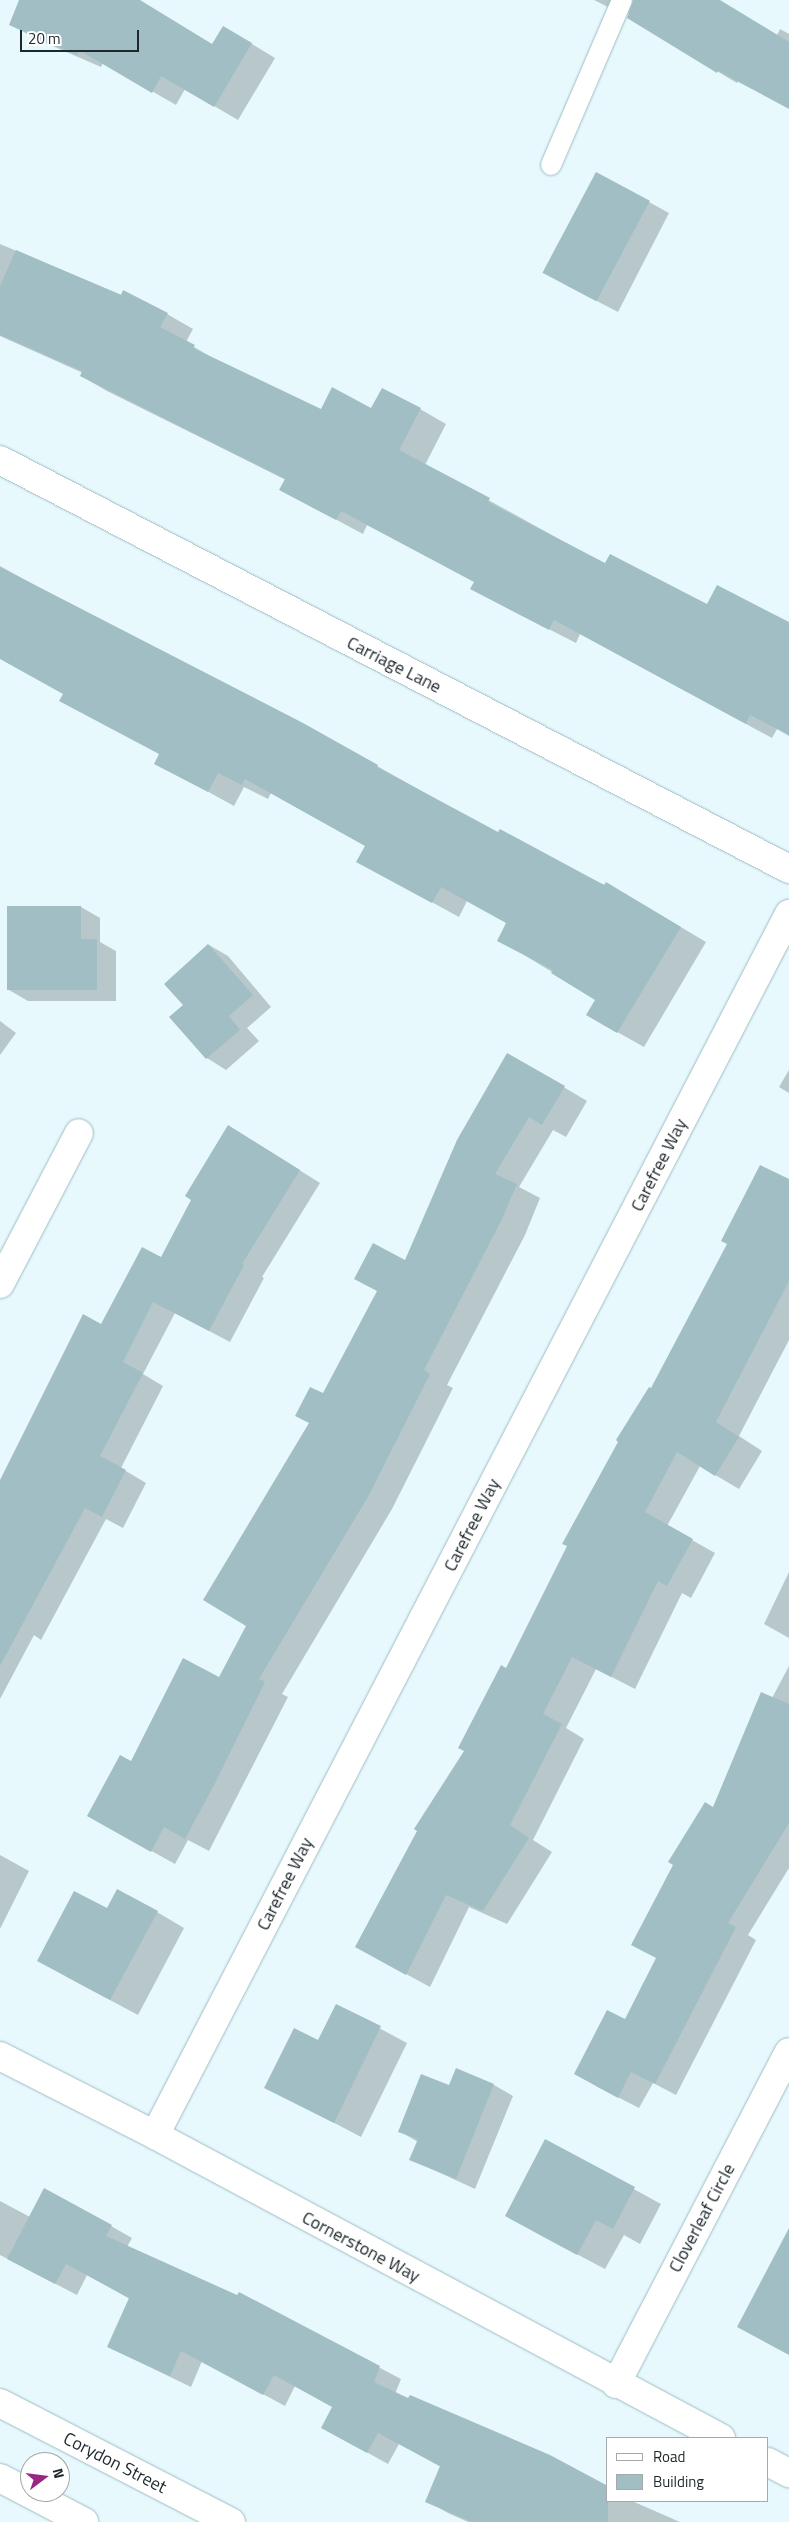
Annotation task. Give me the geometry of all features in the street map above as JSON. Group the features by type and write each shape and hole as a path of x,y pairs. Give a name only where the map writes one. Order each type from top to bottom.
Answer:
{"street":[{"name":"Carriage Lane","path":"0,460 789,869"},
{"name":"Carefree Way","path":"155,2135 789,914"},
{"path":"0,1284 79,1133"},
{"name":"Cloverleaf Circle","path":"616,2384 789,2052"},
{"name":"Cornerstone Way","path":"0,2056 155,2135 616,2384 719,2437"},
{"name":"Corydon Street","path":"0,2403 231,2522"},
{"path":"769,2463 789,2473"},
{"path":"2,2486 84,2522"}],"lane":[{"path":"551,165 622,0"}],"building":[{"path":"19,0 140,0 212,44 223,26 252,43 214,107 161,76 152,93 79,50 77,55 9,25"},
{"path":"634,0 720,0 789,42 789,109 718,71 717,73 627,18"},
{"path":"596,172 650,201 596,301 542,273"},
{"path":"16,250 121,295 123,290 168,313 160,327 195,345 193,348 321,409 332,387 371,408 382,388 421,408 399,450 490,498 488,502 605,563 610,554 707,604 717,585 789,622 789,735 750,715 746,724 554,620 549,630 470,589 474,582 341,511 336,520 279,490 285,479 80,376 82,371 0,335 0,286"},
{"path":"0,567 303,723 378,765 377,767 498,832 500,829 604,885 606,882 681,927 617,1033 586,1015 595,1000 551,973 553,970 497,941 506,923 441,887 432,903 356,862 365,846 245,779 242,785 218,773 208,792 154,764 159,754 59,701 63,694 0,659"},
{"path":"7,906 81,906 81,939 97,939 97,990 7,990"},
{"path":"208,944 253,995 229,1016 240,1030 206,1059 169,1017 183,1005 164,984"},
{"path":"507,1053 565,1086 542,1125 529,1117 495,1174 517,1184 501,1221 424,1370 430,1374 369,1495 259,1679 265,1682 185,1839 164,1827 151,1852 87,1816 120,1755 131,1761 183,1658 219,1677 246,1626 203,1600 309,1423 295,1416 310,1387 323,1393 377,1291 354,1279 373,1243 405,1260 457,1140"},
{"path":"228,1125 300,1170 242,1264 244,1265 209,1331 153,1302 123,1362 143,1373 100,1456 126,1470 102,1517 85,1508 0,1666 0,1480 83,1314 101,1324 142,1247 161,1257 191,1200 185,1196"},
{"path":"760,1165 789,1179 789,1281 716,1422 739,1437 715,1476 677,1452 645,1512 693,1539 667,1586 658,1581 611,1677 572,1657 543,1714 562,1724 510,1825 529,1838 483,1911 446,1895 406,1975 355,1947 417,1831 414,1829 464,1751 458,1748 501,1665 506,1668 567,1546 562,1544 618,1442 616,1440 649,1387 651,1388 727,1244 721,1241"},
{"path":"761,1692 789,1704 789,1823 728,1923 736,1927 655,2084 631,2072 618,2098 574,2074 607,2010 625,2019 656,1958 631,1945 673,1865 668,1862 705,1802 713,1807"},
{"path":"117,1889 158,1911 110,2000 37,1961 74,1891 107,1908"},
{"path":"336,2004 381,2026 334,2123 264,2088 294,2028 318,2040"},
{"path":"456,2068 494,2084 456,2179 409,2160 418,2139 398,2132 421,2074 449,2085"},
{"path":"545,2139 635,2187 613,2229 596,2220 577,2255 505,2216"},
{"path":"44,2188 112,2225 106,2236 237,2295 239,2292 380,2366 374,2382 408,2398 410,2395 550,2455 606,2485 608,2522 472,2522 425,2502 440,2466 378,2433 367,2453 321,2428 332,2407 274,2375 263,2395 181,2351 170,2376 107,2347 129,2298 66,2264 55,2284 7,2259"},
{"path":"789,2228 789,2355 737,2327"}]}
